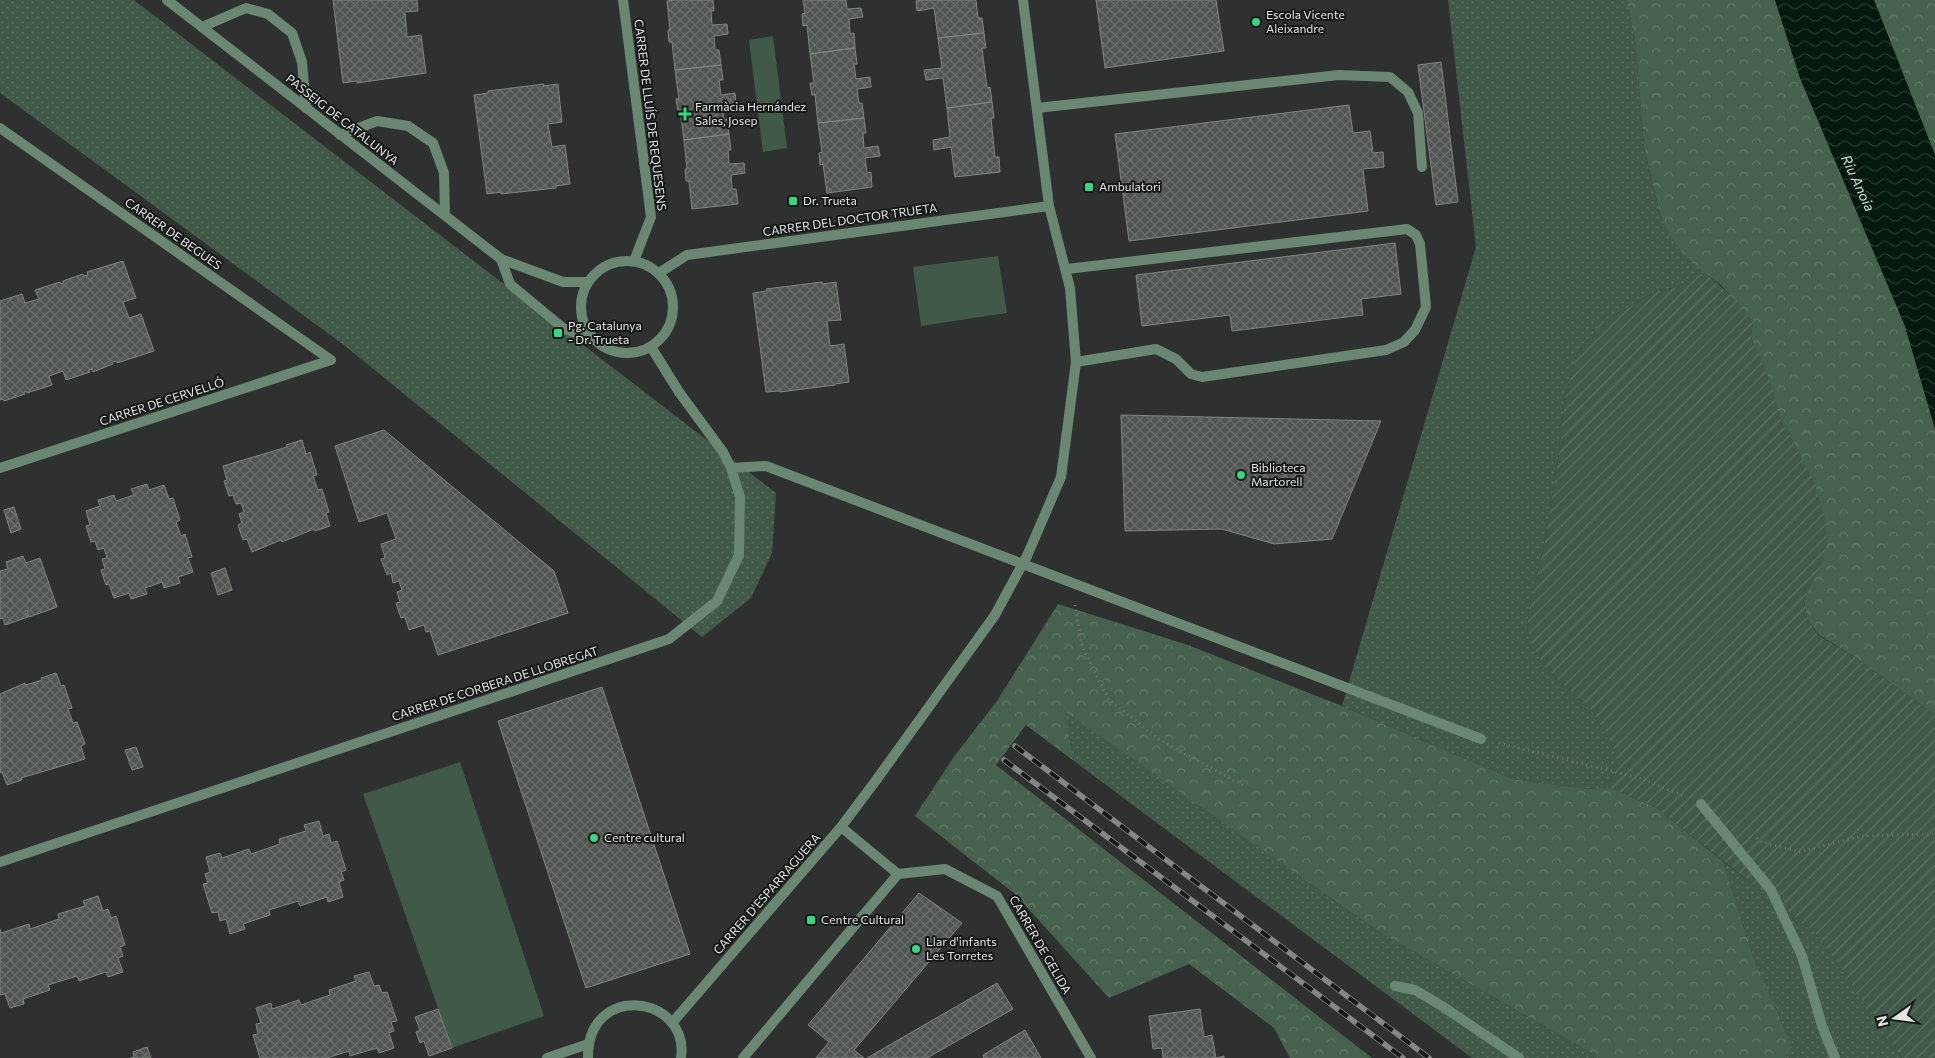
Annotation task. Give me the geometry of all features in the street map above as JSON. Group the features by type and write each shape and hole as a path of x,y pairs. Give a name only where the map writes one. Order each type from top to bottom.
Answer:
{"street":[{"name":"PASSEIG DE CATALUNYA","path":"167,0 501,259 563,282 587,282"},
{"name":"CARRER DE LLUÍS DE REQUESENS","path":"622,0 651,217 634,260"},
{"name":"CARRER D'ESPARRAGUERA","path":"672,1023 841,827 995,615 1027,556 1061,477 1076,362 1070,288 1067,269 1049,206 1023,0"},
{"path":"202,27 246,8 268,14 292,33 302,62 306,108"},
{"path":"1037,108 1339,75 1390,76 1408,92 1418,113 1422,167"},
{"path":"340,135 377,121 408,126 433,143 444,173 445,215"},
{"name":"CARRER DE BEGUES","path":"0,128 331,360"},
{"name":"CARRER DEL DOCTOR TRUETA","path":"659,273 687,254 1049,206"},
{"path":"1067,269 1407,229 1416,235 1420,244 1426,306 1415,330 1404,342 1386,350 1202,377 1191,374 1176,359 1156,349 1076,362"},
{"path":"501,259 510,284 563,328 594,340 606,349 620,353 636,353 651,347 666,332 673,313 673,298 668,285 659,273 652,267 634,260 620,260 607,264 596,272 587,282 582,297 581,312 585,327 594,340"},
{"name":"CARRER DE CORBERA DE LLOBREGAT","path":"0,862 669,639 717,601 739,555 740,498 731,468 723,452 679,392 651,347"},
{"name":"CARRER DE CERVELLÓ","path":"0,468 331,360"},
{"path":"731,468 766,466 1481,739"},
{"path":"1701,804 1770,890 1802,956 1822,1026 1836,1058"},
{"path":"743,1058 898,874 841,827"},
{"name":"CARRER DE GELIDA","path":"898,874 945,869 997,896 1091,1058"},
{"path":"1395,986 1415,990 1436,1002 1519,1058"},
{"path":"588,1058 588,1044 593,1029 602,1017 616,1008 631,1005 646,1006 661,1012 672,1023 680,1037 681,1058"},
{"path":"547,1058 588,1044"}],"path":[{"path":"1072,582 1082,646 1109,700 1160,740 1246,787"}],"shaded area":[{"path":"0,0 134,0 776,493 772,553 751,598 702,637 344,345 0,93"},
{"path":"1448,0 1626,0 1635,39 1644,149 1658,206 1674,243 1689,260 1705,272 1676,287 1655,292 1600,324 1576,356 1565,397 1558,460 1544,546 1529,608 1527,628 1544,667 1592,711 1613,747 1617,768 1608,787 1588,789 1513,779 1342,706 1476,247"},
{"path":"773,36 787,148 763,152 749,40"},
{"path":"998,256 1007,313 921,326 913,267"},
{"path":"1705,272 1738,302 1753,321 1751,337 1768,376 1781,419 1813,479 1825,518 1827,540 1823,560 1804,600 1807,619 1819,636 1855,657 1935,715 1935,1058 1902,1058 1872,1012 1857,995 1846,975 1815,933 1655,807 1608,787 1617,768 1613,747 1592,711 1544,667 1533,648 1527,628 1529,608 1544,546 1558,460 1565,397 1576,356 1600,324 1655,292 1676,287"},
{"path":"1063,710 1379,932 1600,1058 1472,1058 1074,761"},
{"path":"460,762 544,1016 452,1048 363,794"},
{"path":"1723,861 1815,933 1846,975 1857,995 1872,1012 1902,1058 1786,1058 1791,1047 1753,956"}],"green space":[{"path":"1626,0 1775,0 1800,78 1905,326 1935,429 1935,715 1855,657 1819,635 1807,619 1804,600 1813,580 1802,459 1781,419 1751,337 1753,321 1722,286 1689,260 1674,243 1664,223 1644,148 1635,39"},
{"path":"1874,0 1935,0 1935,155"},
{"path":"1058,604 1188,645 1342,706 1513,779 1588,789 1608,787 1655,807 1723,861 1753,956 1792,1047 1786,1058 1600,1058 1379,932 1064,711 1074,761 1026,725 996,765 1372,1058 1290,1058 1274,1028 1189,964 1109,998 1015,894 915,816 953,758 997,701"}],"water":[{"name":"Riu Anoia","path":"1775,0 1874,0 1935,155 1935,429 1905,326 1800,78"}],"building":[{"path":"333,0 417,0 418,11 405,12 407,37 421,35 426,73 357,83 357,81 343,83"},
{"path":"713,0 714,11 711,11 712,25 727,24 728,34 714,36 715,50 719,50 721,65 675,70 672,42 669,42 668,30 670,30 667,1"},
{"path":"803,0 846,0 847,9 861,8 863,17 849,19 850,34 854,33 855,48 810,54 807,25 803,26 802,14 805,13"},
{"path":"976,0 978,18 982,18 984,33 938,38 934,8 917,11 916,1"},
{"path":"1096,0 1216,0 1224,51 1105,68"},
{"path":"984,33 986,48 982,48 987,88 990,87 992,102 947,108 943,78 926,80 924,70 942,68 938,38"},
{"path":"855,48 857,64 854,64 856,79 870,77 871,87 857,89 859,103 862,103 864,118 818,123 815,95 812,95 810,83 814,83 810,54"},
{"path":"1441,62 1458,202 1436,205 1418,65"},
{"path":"721,65 723,80 719,80 721,95 735,93 736,103 722,105 724,120 727,119 729,134 684,140 680,111 678,112 676,99 679,99 675,70"},
{"path":"544,84 543,86 558,84 562,122 548,124 552,147 565,145 570,184 556,186 556,188 487,194 474,95 488,93 488,91"},
{"path":"992,102 994,118 991,118 995,157 999,157 1000,172 955,177 951,147 934,150 933,140 950,137 947,108"},
{"path":"1349,105 1353,133 1370,131 1373,153 1383,152 1384,167 1363,169 1368,211 1129,241 1115,134"},
{"path":"864,118 866,133 863,133 864,148 878,146 880,156 865,158 867,173 871,172 872,187 827,193 823,164 820,165 819,153 822,152 818,123"},
{"path":"729,134 731,150 728,150 729,164 744,163 745,173 731,175 732,189 736,189 738,204 692,209 689,181 686,181 685,169 687,169 684,140"},
{"path":"1395,243 1401,294 1361,299 1363,315 1232,331 1230,315 1142,326 1136,275"},
{"path":"123,261 136,298 123,302 129,318 141,314 154,351 117,363 117,361 112,362 113,364 93,372 92,369 89,370 90,372 66,380 63,371 49,376 52,385 27,393 26,391 24,392 25,394 4,401 3,399 0,400 0,301 22,294 25,303 39,299 35,290 60,282 61,284 63,281 83,274 84,276 88,275 87,272"},
{"path":"822,282 822,284 836,282 841,320 827,321 830,346 844,344 849,382 780,392 766,392 753,293 767,291 766,289"},
{"name":"Biblioteca Martorell","path":"1121,415 1381,421 1332,539 1274,544 1222,529 1125,531"},
{"path":"384,430 554,571 568,613 438,655 430,631 426,632 424,625 409,630 405,617 401,618 396,603 400,602 397,592 402,590 399,581 393,583 391,573 387,575 381,559 385,558 381,544 396,539 387,513 359,522 335,446"},
{"path":"302,440 306,454 310,452 317,475 313,476 318,490 322,489 329,512 326,513 330,526 315,531 314,529 282,542 281,540 252,552 247,539 243,540 238,525 242,523 239,514 244,512 241,503 236,504 233,495 229,496 224,481 227,480 223,466 287,447 286,445"},
{"path":"147,484 149,490 164,485 169,499 173,498 180,520 176,522 181,536 185,534 192,557 188,558 193,572 178,577 180,583 164,588 162,582 145,588 147,594 131,599 129,593 114,598 109,584 106,585 101,570 105,569 102,559 107,558 104,548 98,550 95,541 91,542 86,526 90,525 86,511 100,506 98,500 114,495 116,501 134,495 131,489"},
{"path":"14,507 21,529 11,533 4,510"},
{"path":"23,556 26,563 40,558 57,607 29,617 27,610 25,611 28,617 5,625 3,618 0,619 0,571 8,569 6,562"},
{"path":"225,568 232,590 218,595 211,573"},
{"path":"56,673 61,686 64,685 72,708 68,709 73,723 77,722 85,744 81,746 85,759 21,778 22,780 7,785 2,772 0,773 0,694 25,683 26,685 42,680 41,678"},
{"name":"Centre cultural","path":"602,687 690,954 586,988 498,721"},
{"path":"136,747 143,767 132,770 125,750"},
{"path":"319,821 323,836 329,834 331,843 337,841 346,870 341,872 344,880 339,882 343,897 328,902 327,897 300,906 298,901 269,910 270,915 243,924 245,929 230,934 226,919 220,921 218,912 212,913 203,884 208,883 205,874 210,872 206,857 220,853 222,858 249,849 251,854 280,844 279,839 306,831 304,825"},
{"path":"919,893 962,923 854,1050 864,1058 816,1058 829,1042 808,1025"},
{"path":"98,896 103,911 108,909 111,918 116,916 125,945 120,947 123,956 118,958 123,972 108,977 106,972 79,981 77,976 48,985 50,990 23,999 24,1004 10,1008 5,994 0,995 0,929 1,933 29,924 30,929 59,919 58,914 85,906 83,901"},
{"path":"369,972 374,986 379,985 382,993 387,992 397,1021 391,1022 394,1031 389,1033 394,1048 379,1053 377,1048 350,1056 349,1051 327,1058 260,1058 253,1035 258,1034 256,1024 261,1023 256,1008 271,1003 272,1009 299,1000 301,1005 330,995 329,990 356,981 354,976"},
{"path":"997,983 1013,1009 927,1058 867,1058"},
{"path":"438,1009 452,1048 429,1056 424,1041 420,1043 416,1032 420,1030 415,1017"},
{"path":"1200,1009 1204,1037 1212,1035 1216,1058 1163,1058 1162,1048 1153,1049 1149,1016"},
{"path":"1025,1030 1041,1058 984,1058 983,1055"},
{"path":"147,1047 151,1058 130,1058 134,1057 133,1052"}],"railway":[{"path":"1015,746 1429,1058"},
{"path":"1004,760 1403,1058"}],"place":[{"name":"Escola Vicente Aleixandre","path":"1256,22"},
{"name":"Farmàcia Hernández Sales, Josep","path":"685,114"},
{"name":"Ambulatori","path":"1089,187"},
{"name":"Dr. Trueta","path":"793,201"},
{"name":"Pg. Catalunya - Dr. Trueta","path":"558,333"},
{"name":"Biblioteca Martorell","path":"1241,475"},
{"name":"Centre cultural","path":"594,838"},
{"name":"Centre Cultural","path":"811,920"},
{"name":"Llar d'infants Les Torretes","path":"916,949"}]}
